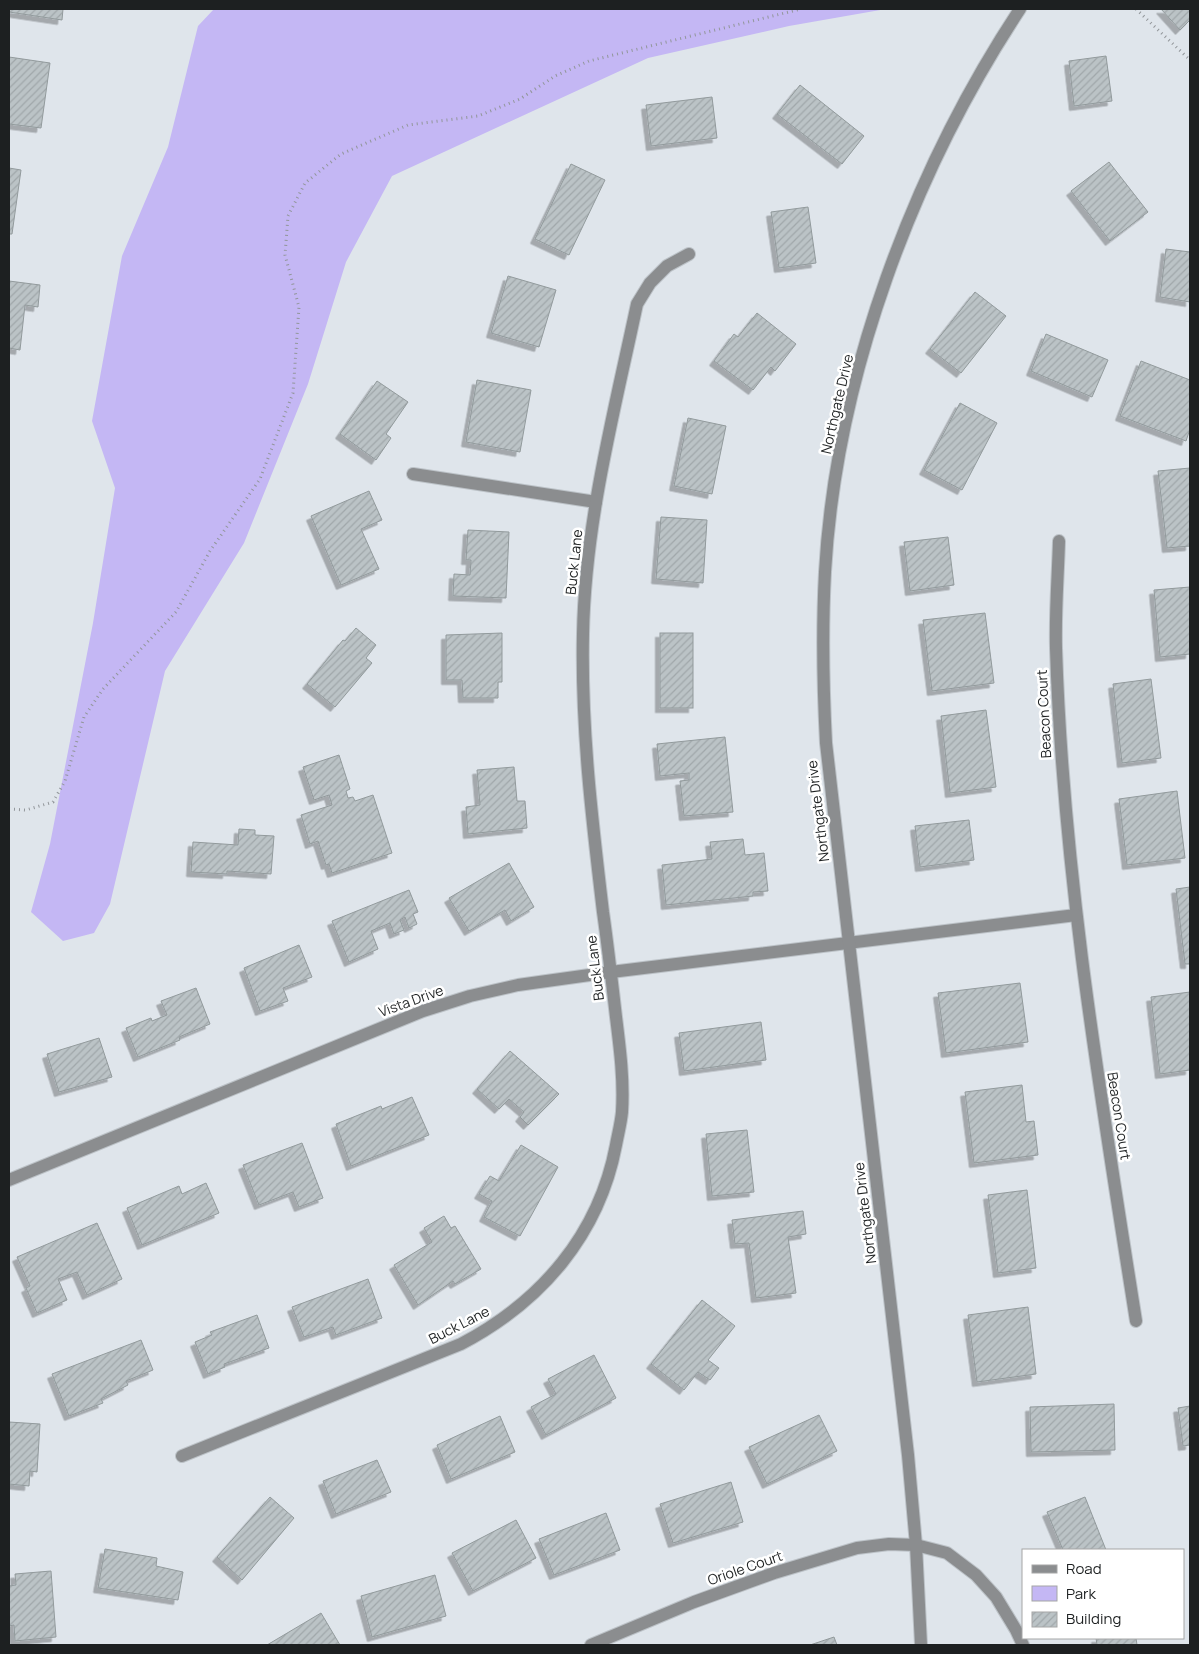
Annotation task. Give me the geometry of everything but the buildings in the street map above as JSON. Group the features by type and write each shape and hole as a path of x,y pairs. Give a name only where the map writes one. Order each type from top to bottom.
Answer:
{"street":[{"name":"Northgate Drive","path":"921,1645 916,1545 908,1455 826,743 822,657 825,571 834,485 850,401 878,301 911,214 959,113 1020,9"},
{"name":"Buck Lane","path":"182,1456 461,1344 484,1332 519,1307 550,1277 586,1228 601,1198 612,1165 622,1114 623,1071 596,852 583,715 583,632 589,549 596,502 637,304 650,283 667,266 689,254"},
{"path":"413,474 596,502"},
{"name":"Beacon Court","path":"1059,541 1056,646 1061,758 1076,915 1087,1004 1136,1321"},
{"path":"848,942 1076,915"},
{"name":"Vista Drive","path":"9,1180 423,1011 470,996 518,985 848,942"},
{"name":"Oriole Court","path":"591,1645 694,1602 784,1571 856,1548 889,1544 916,1545 947,1553 976,1575 996,1597 1023,1645"}],"path":[{"path":"9,810 26,810 53,802 65,781 84,717 103,689 176,612 210,551 260,479 293,393 299,307 285,255 288,216 305,183 341,154 408,125 478,116 520,99 555,76 589,61 801,9"},
{"path":"1136,9 1190,60"}],"green space":[{"path":"214,9 886,9 789,26 648,58 392,176 346,262 308,384 244,543 165,671 110,904 94,933 63,941 31,912 50,844 93,623 115,488 92,421 122,256 168,147 198,26"}]}
